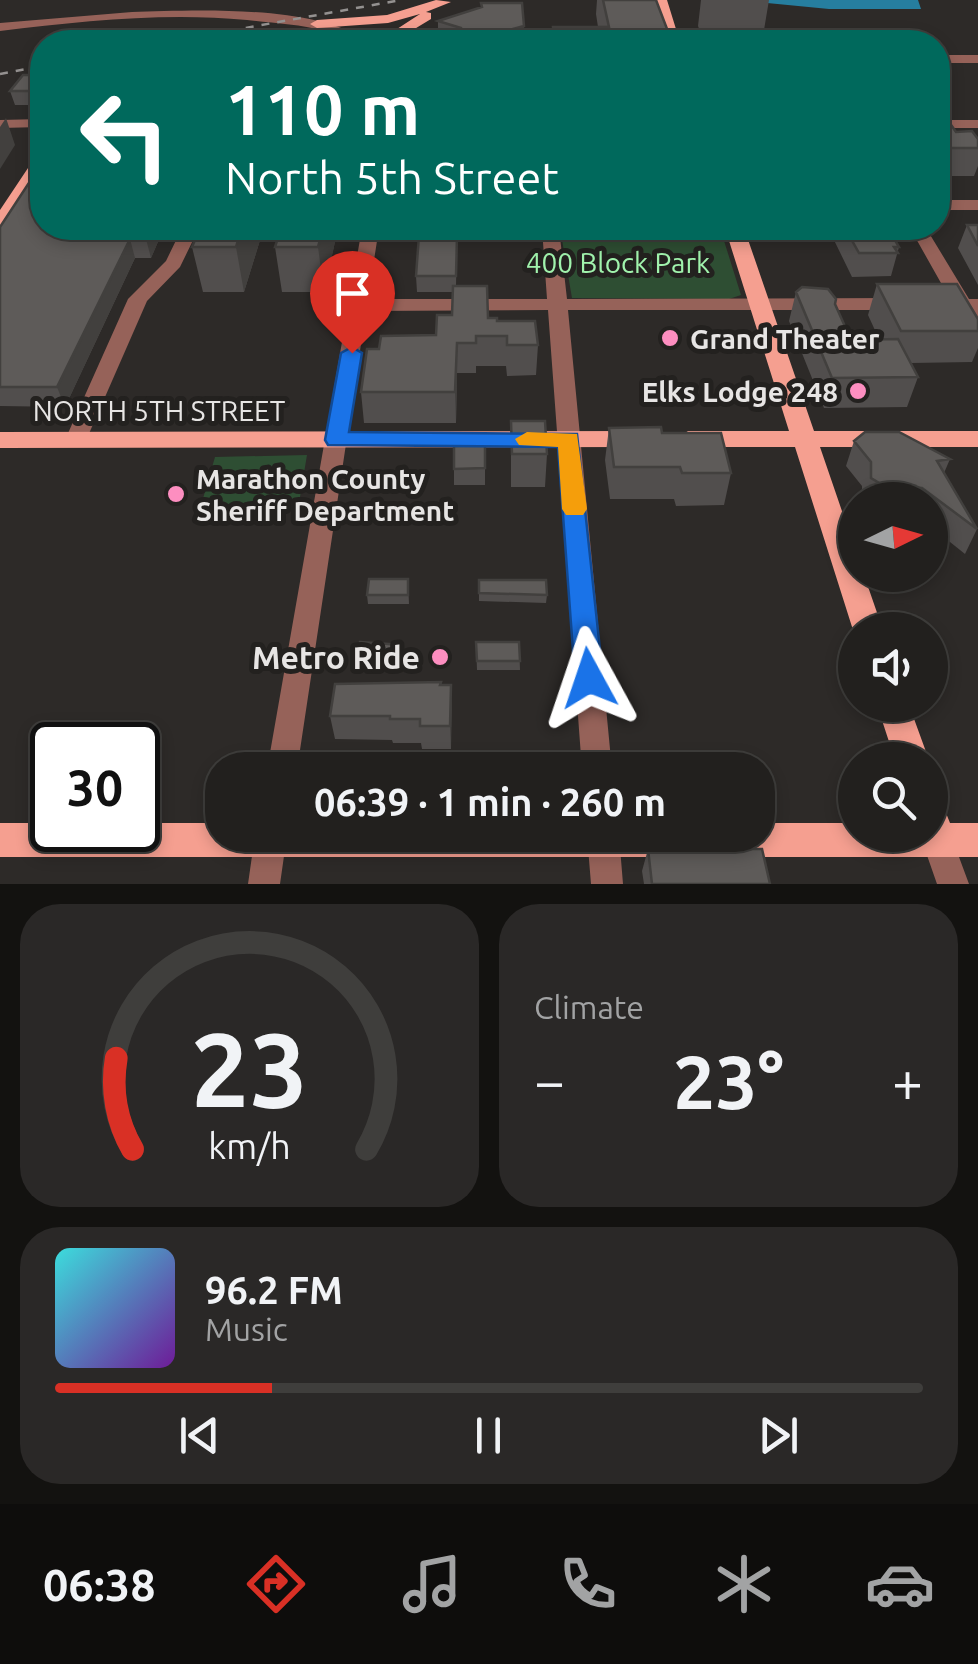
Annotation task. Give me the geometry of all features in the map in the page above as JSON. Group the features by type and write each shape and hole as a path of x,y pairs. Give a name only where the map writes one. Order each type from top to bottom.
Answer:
{"main road":[{"path":"317,24 383,20 445,1"},
{"path":"412,30 445,1"},
{"path":"662,6 669,30"},
{"path":"0,225 30,179"},
{"path":"738,240 862,612"},
{"name":"NORTH 5TH STREET","path":"0,440 978,438"},
{"path":"775,832 838,831"},
{"path":"948,832 978,840"},
{"path":"0,840 205,838"}],"street":[{"path":"0,27 150,14 256,17 317,24 332,30"},
{"path":"950,59 978,59"},
{"path":"961,59 978,79"},
{"path":"0,124 30,124"},
{"path":"950,124 978,124"},
{"path":"950,205 978,204"},
{"path":"76,440 138,299 174,263 185,240"},
{"path":"285,752 368,240"},
{"path":"552,240 595,752"},
{"path":"926,240 971,305 978,330"},
{"path":"360,304 971,305"},
{"path":"264,884 269,852"},
{"path":"604,852 606,884"},
{"path":"942,852 953,884"}],"green space":[{"name":"400 Block Park","path":"562,240 724,240 741,295 729,299 572,298"},
{"path":"307,455 298,509 223,509 202,502 215,457"}],"water":[{"path":"735,0 918,0 921,9 829,9"}],"building":[{"path":"603,0 656,0 667,30 553,27 609,27"},
{"path":"481,3 522,3 524,26 510,30 461,30 438,21 482,7"},
{"path":"23,75 30,75 29,91 10,91"},
{"path":"950,123 956,132 972,131 978,148 950,148"},
{"path":"30,181 30,240 130,240 57,387 0,387 0,227"},
{"path":"967,225 978,225 978,246"},
{"path":"195,240 238,240 236,247 192,247"},
{"path":"277,240 320,240 318,247 275,247"},
{"path":"419,240 457,240 456,276 416,276"},
{"path":"852,240 895,240 899,247 894,247 898,253 859,253"},
{"path":"877,284 957,284 978,319 978,331 901,331"},
{"path":"453,286 487,286 488,318 535,321 538,345 507,345 507,336 476,336 476,343 457,343 455,392 361,392 367,349 379,349 381,336 436,335 437,315 452,315"},
{"path":"802,287 828,289 836,299 851,340 898,339 918,377 832,378 796,292"},
{"path":"511,421 545,421 547,454 512,454"},
{"path":"661,427 662,433 721,433 731,473 682,473 680,467 614,467 609,428"},
{"path":"865,432 899,432 950,459 937,461 977,529 948,507 948,482 878,482 871,478 871,462 854,441"},
{"path":"485,445 485,468 454,469 454,446"},
{"path":"369,579 408,579 408,595 367,595"},
{"path":"479,580 546,580 547,595 479,593"},
{"path":"360,642 402,645 401,661 358,662"},
{"path":"476,642 519,642 520,661 477,661"},
{"path":"441,682 440,685 451,685 450,726 420,726 420,719 390,716 330,716 335,684"},
{"path":"648,852 763,852 770,884 652,884"}],"railway":[{"path":"234,30 401,0"},
{"path":"0,74 30,68"}],"slow traffic":[{"path":"527,439 569,439 575,509"}],"place":[{"name":"Grand Theater","path":"670,338"},
{"name":"Elks Lodge 248","path":"858,391"},
{"name":"Marathon County Sheriff Department","path":"176,494"},
{"name":"Metro Ride","path":"440,657"}],"route":[{"path":"352,353 336,440 569,439 589,678"}]}
